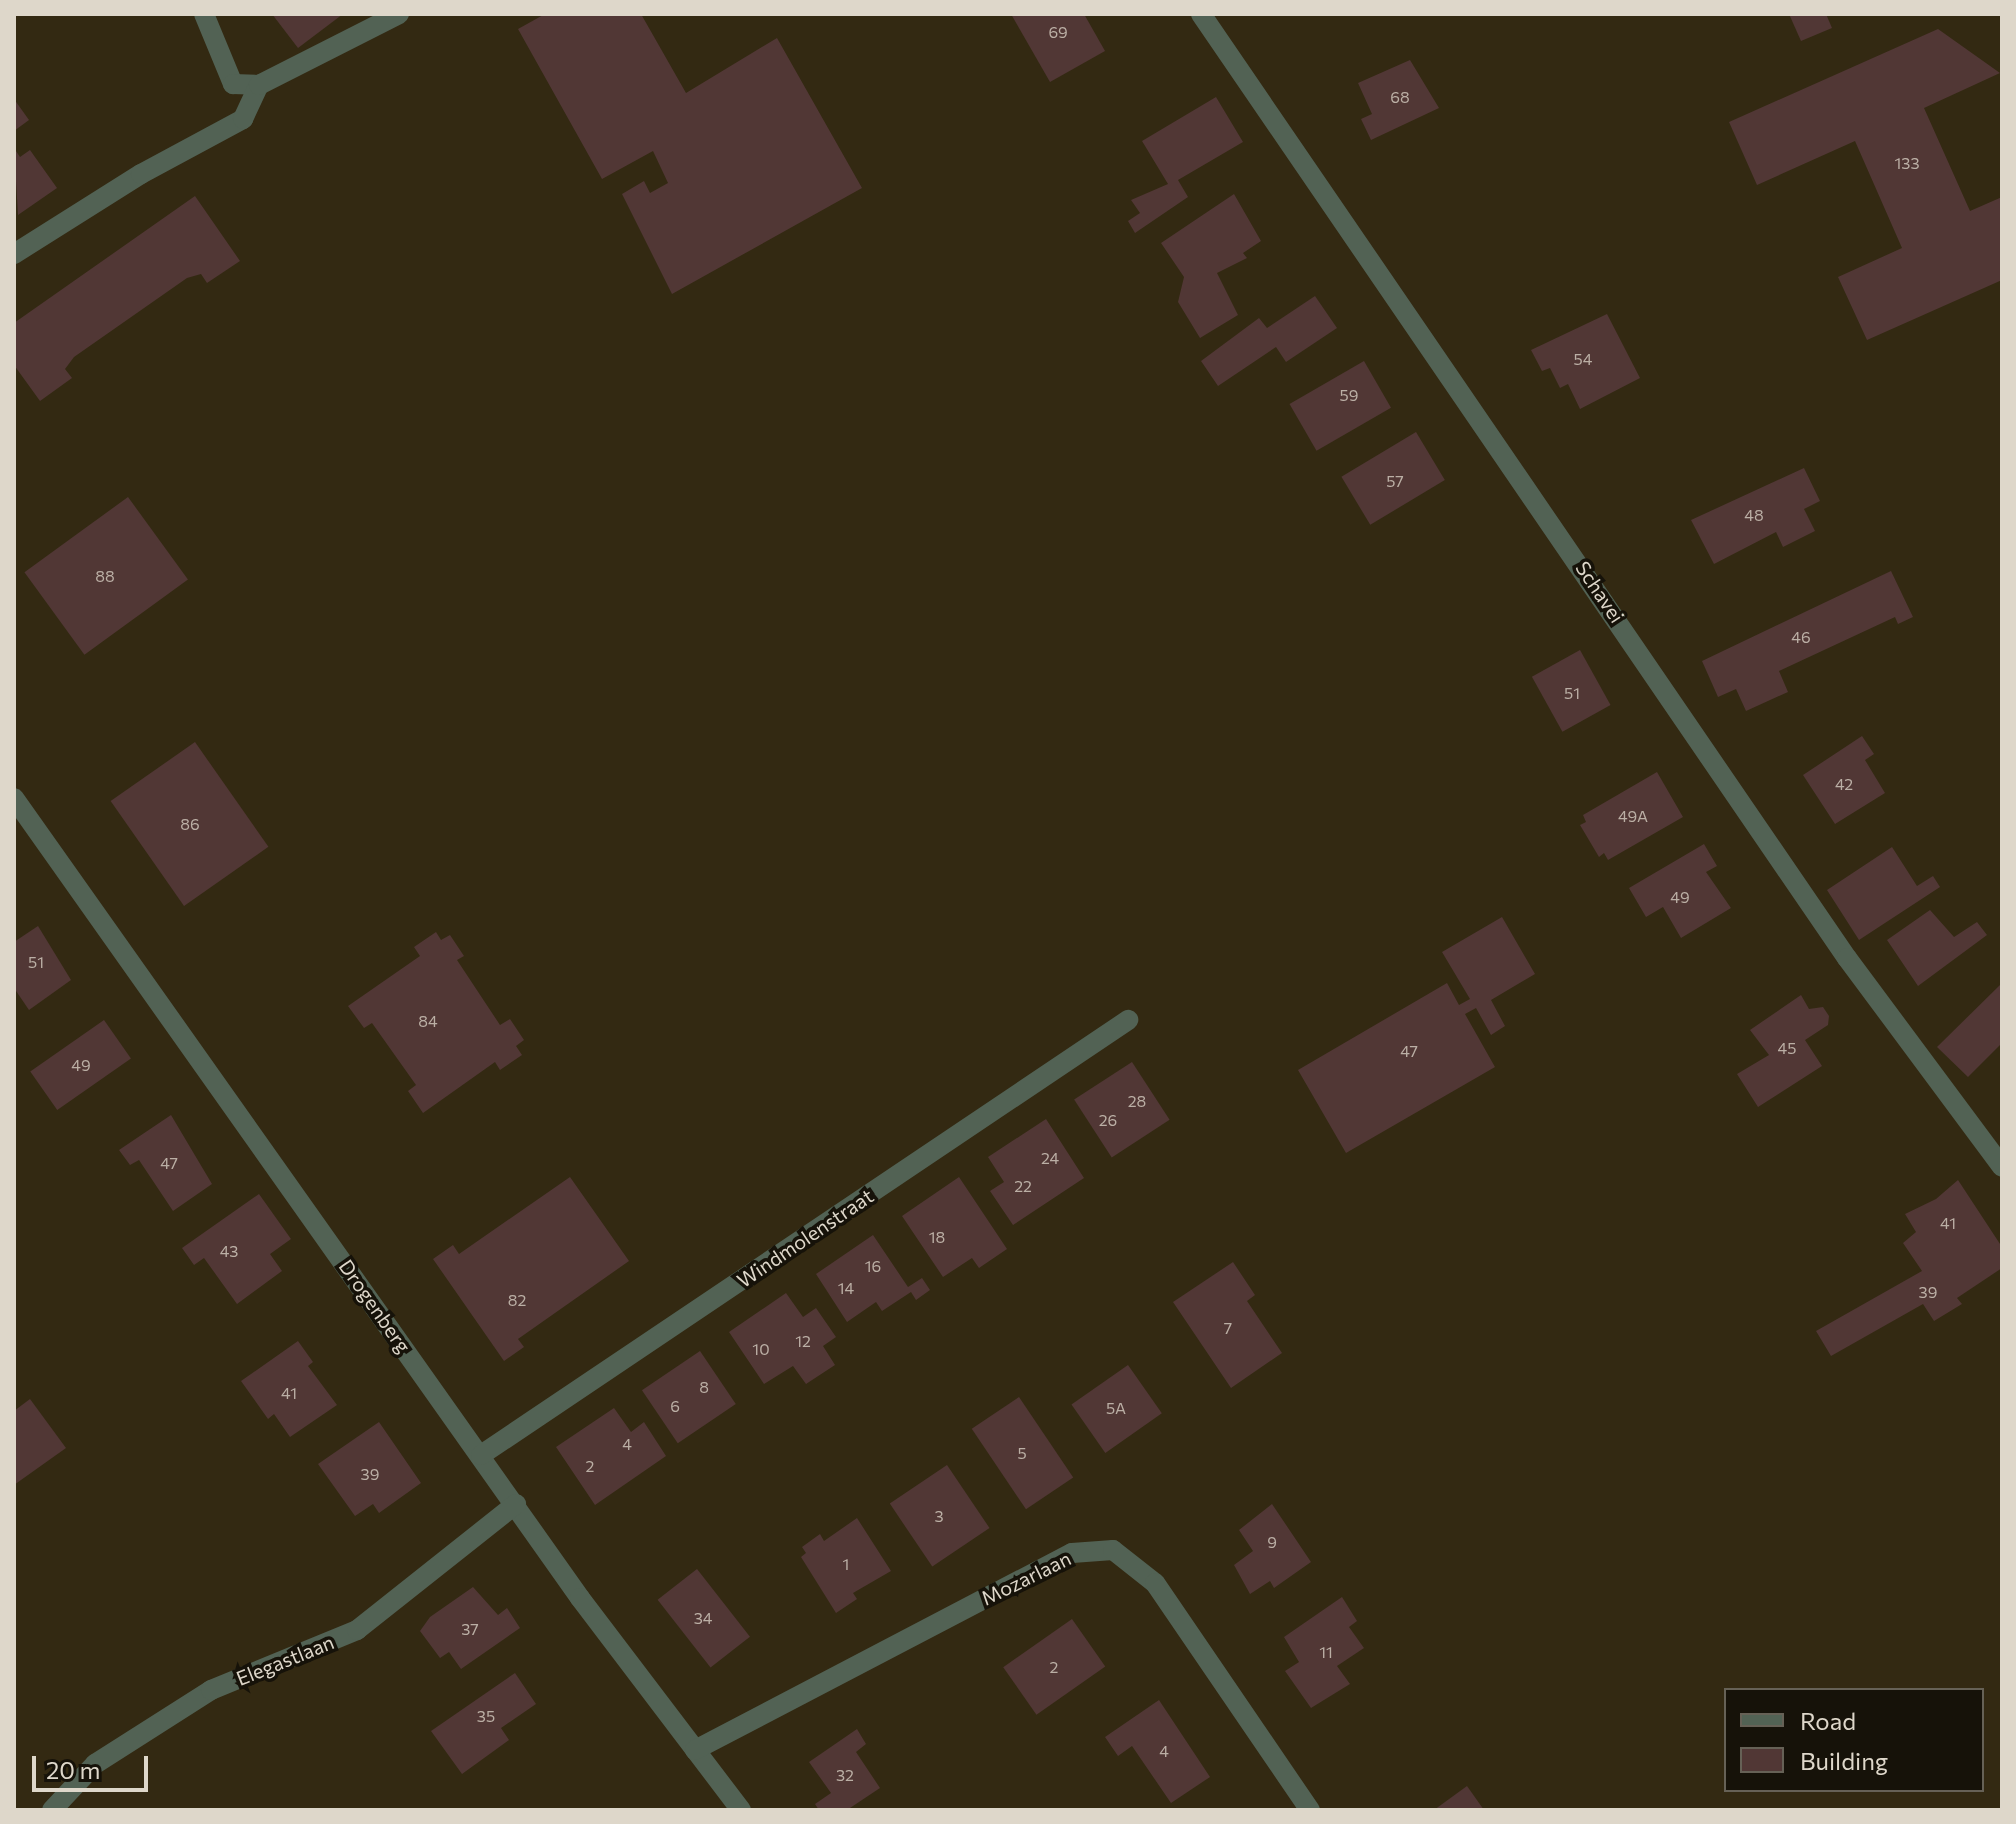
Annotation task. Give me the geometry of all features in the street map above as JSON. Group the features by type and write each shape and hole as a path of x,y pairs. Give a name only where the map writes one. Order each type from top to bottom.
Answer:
{"street":[{"path":"204,14 233,84 259,85 399,14"},
{"name":"Schavei","path":"1201,14 1847,958 2002,1167"},
{"path":"14,254 141,174 243,119 259,85"},
{"name":"Drogenberg","path":"14,798 516,1504 741,1810"},
{"name":"Windmolenstraat","path":"481,1455 1128,1020"},
{"name":"Elegastlaan","path":"52,1810 95,1764 211,1690 357,1630 516,1504"},
{"name":"Mozarlaan","path":"695,1750 1072,1553 1113,1550 1155,1583 1310,1810"}],"building":[{"path":"272,14 343,14 298,48"},
{"path":"545,14 641,14 686,93 777,38 862,188 672,294 622,194 644,181 650,193 668,183 653,151 602,179 518,29"},
{"path":"1011,14 1084,14 1105,51 1050,82"},
{"path":"1789,14 1826,14 1832,28 1801,41"},
{"path":"1938,29 2000,73 1924,108 1970,211 2002,197 2002,280 1867,340 1838,277 1902,248 1855,141 1757,185 1729,122"},
{"path":"1410,60 1439,108 1371,140 1361,119 1372,114 1358,83"},
{"path":"1216,97 1243,142 1178,180 1188,197 1135,233 1128,221 1140,213 1131,200 1168,184 1142,141"},
{"path":"14,99 29,120 14,131"},
{"path":"14,148 20,157 30,150 57,188 18,215"},
{"path":"1234,194 1261,241 1243,253 1247,258 1217,273 1238,315 1200,338 1178,302 1184,277 1161,243"},
{"path":"195,196 240,261 207,283 201,274 187,278 74,357 65,369 72,378 40,401 14,365 14,323"},
{"path":"1315,296 1337,328 1286,362 1276,347 1218,386 1201,361 1259,318 1267,328"},
{"path":"1607,314 1640,378 1580,409 1568,384 1560,388 1550,368 1542,371 1531,350"},
{"path":"1364,361 1391,408 1317,451 1290,404"},
{"path":"1416,432 1445,480 1370,525 1341,477"},
{"path":"1804,468 1820,501 1804,509 1815,531 1783,547 1776,532 1714,564 1691,520"},
{"path":"128,497 188,580 84,655 24,572"},
{"path":"1891,571 1913,617 1898,624 1895,617 1779,671 1788,692 1746,711 1736,689 1718,697 1702,661"},
{"path":"1580,650 1611,705 1562,732 1532,677"},
{"path":"1862,736 1874,754 1865,760 1885,793 1835,824 1803,775"},
{"path":"195,742 268,847 184,906 111,801"},
{"path":"1657,772 1683,817 1608,860 1604,853 1599,857 1580,825 1586,822 1583,815"},
{"path":"1704,844 1717,866 1706,872 1731,908 1681,938 1663,907 1646,917 1629,888"},
{"path":"1892,847 1917,886 1933,876 1940,887 1859,940 1827,890"},
{"path":"1930,910 1954,937 1977,922 1987,935 1918,986 1887,940"},
{"path":"1502,917 1535,974 1491,1000 1505,1026 1491,1035 1476,1008 1465,1014 1495,1067 1346,1153 1298,1070 1447,983 1459,1005 1470,999 1442,952"},
{"path":"38,926 71,980 29,1010 14,988 14,942"},
{"path":"436,932 441,940 450,935 464,956 457,960 500,1025 510,1019 524,1040 516,1046 522,1055 500,1070 495,1062 423,1113 408,1091 416,1085 372,1023 364,1028 348,1006 420,956 414,947"},
{"path":"2002,983 2002,1043 1968,1077 1937,1047"},
{"path":"1801,995 1809,1009 1823,1007 1829,1016 1828,1025 1805,1040 1822,1066 1758,1107 1737,1074 1769,1055 1750,1030"},
{"path":"104,1020 131,1059 57,1110 30,1072"},
{"path":"1132,1062 1170,1120 1112,1157 1074,1100"},
{"path":"171,1115 212,1184 173,1211 139,1160 130,1165 119,1150"},
{"path":"1046,1119 1084,1178 1013,1225 990,1191 1004,1182 988,1157"},
{"path":"570,1177 629,1261 518,1339 524,1347 504,1361 433,1259 453,1245 459,1254"},
{"path":"959,1177 1007,1249 979,1268 972,1258 943,1277 902,1216"},
{"path":"1958,1180 2002,1247 2002,1268 1957,1298 1962,1304 1934,1321 1923,1304 1831,1356 1816,1331 1922,1271 1903,1243 1916,1232 1905,1214 1936,1199"},
{"path":"259,1194 291,1239 270,1254 282,1271 237,1304 204,1258 194,1265 182,1248"},
{"path":"873,1235 908,1287 922,1278 930,1290 916,1300 911,1292 882,1311 876,1302 847,1322 816,1274"},
{"path":"1233,1262 1255,1295 1247,1301 1282,1353 1231,1388 1173,1302"},
{"path":"786,1293 803,1317 816,1308 836,1337 823,1346 835,1365 806,1384 793,1366 764,1384 729,1332"},
{"path":"298,1341 313,1362 308,1366 337,1405 290,1437 274,1414 268,1419 241,1381"},
{"path":"700,1351 736,1404 678,1443 642,1390"},
{"path":"1128,1365 1162,1413 1105,1453 1071,1405"},
{"path":"1019,1397 1073,1477 1026,1509 972,1429"},
{"path":"30,1399 66,1448 14,1485 14,1411"},
{"path":"614,1408 631,1432 644,1422 666,1456 595,1505 556,1447"},
{"path":"379,1422 421,1483 379,1513 373,1504 355,1516 318,1464"},
{"path":"947,1465 989,1528 932,1567 890,1504"},
{"path":"1272,1504 1311,1562 1274,1588 1270,1581 1250,1594 1234,1565 1253,1551 1239,1530"},
{"path":"857,1518 891,1571 853,1593 857,1599 836,1613 801,1557 806,1553 802,1547 820,1534 824,1541"},
{"path":"697,1569 750,1637 711,1668 658,1600"},
{"path":"473,1587 498,1615 507,1608 520,1628 461,1669 449,1652 440,1658 420,1631 430,1617"},
{"path":"1342,1597 1357,1621 1349,1627 1364,1648 1337,1666 1350,1684 1311,1708 1285,1671 1299,1662 1284,1637"},
{"path":"1072,1619 1105,1667 1036,1715 1003,1667"},
{"path":"515,1673 536,1704 501,1728 509,1740 462,1774 431,1731"},
{"path":"1159,1700 1210,1777 1171,1803 1132,1746 1118,1756 1105,1737"},
{"path":"857,1729 866,1744 856,1752 880,1788 847,1810 819,1810 815,1804 831,1793 809,1762"},
{"path":"1467,1786 1484,1810 1434,1810"}]}
